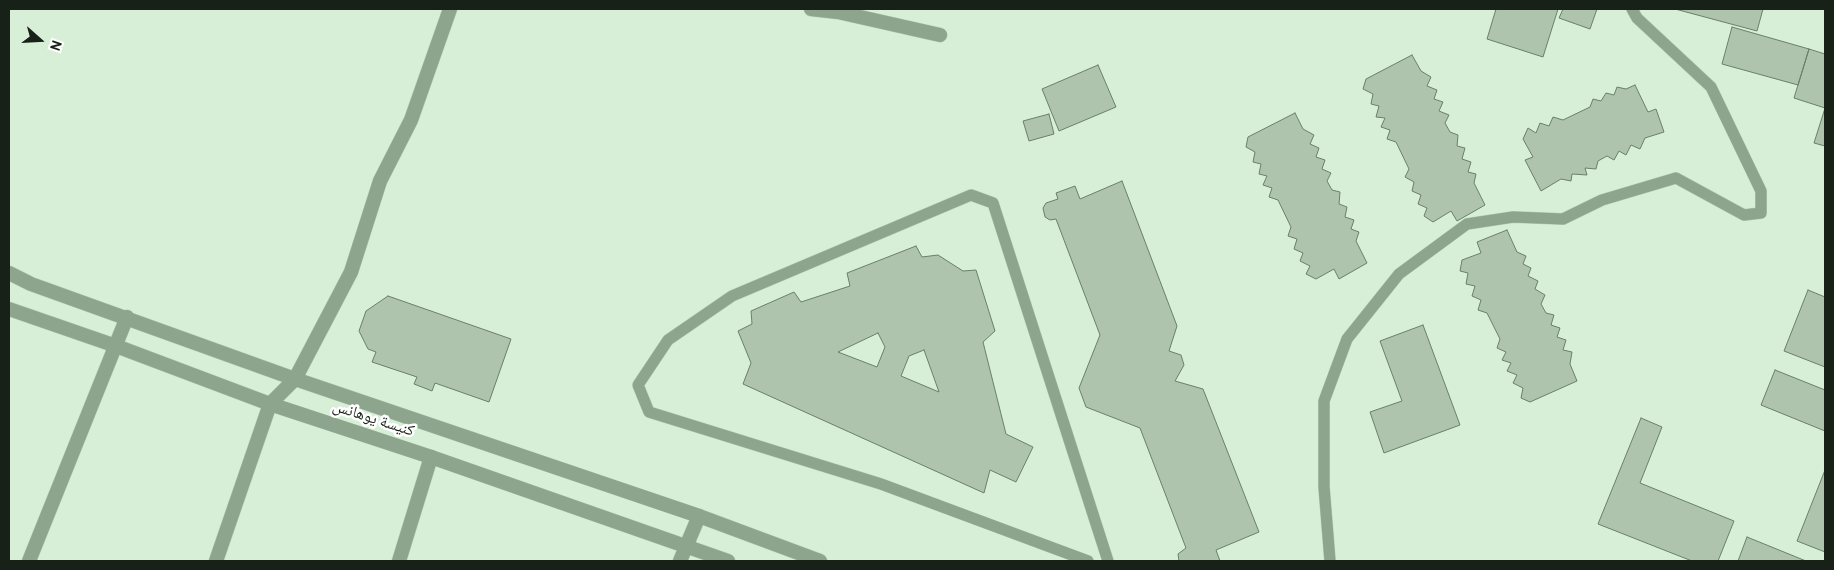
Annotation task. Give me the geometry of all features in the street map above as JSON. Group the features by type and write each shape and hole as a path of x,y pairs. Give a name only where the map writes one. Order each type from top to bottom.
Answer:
{"street":[{"path":"216,561 270,404 295,379 351,272 380,181 411,120 450,9"},
{"path":"811,9 846,14 940,35"},
{"path":"9,273 31,284 295,379 699,516 820,561"},
{"name":"كنيسة يوهانس","path":"9,309 116,346 270,404 431,457 728,561"},
{"path":"29,561 127,317"},
{"path":"399,561 431,457"},
{"path":"680,561 699,516"}],"lane":[{"path":"1330,561 1324,487 1324,401 1347,339 1399,274 1467,224 1513,217 1563,219 1602,200 1676,178 1744,215 1761,213 1761,191 1711,87 1637,18 1632,9"},
{"path":"1088,561 881,484 649,412 638,385 668,340 732,296 971,195 993,203 1108,561"}],"building":[{"path":"1496,9 1558,9 1543,57 1487,39"},
{"path":"1563,9 1597,9 1590,29 1559,18"},
{"path":"1675,9 1763,9 1757,31"},
{"path":"1732,27 1809,49 1798,85 1722,64"},
{"path":"1809,49 1825,54 1825,108 1794,98"},
{"path":"1412,55 1421,71 1431,77 1427,86 1437,90 1434,99 1443,102 1439,111 1449,115 1445,123 1450,132 1458,135 1457,146 1465,148 1462,159 1471,162 1468,172 1476,174 1474,183 1485,205 1457,221 1451,211 1433,222 1424,216 1427,208 1418,204 1421,195 1412,191 1414,182 1405,177 1409,169 1396,142 1387,139 1390,130 1381,127 1385,118 1376,117 1379,106 1371,104 1373,94 1363,89 1366,79"},
{"path":"1098,65 1116,107 1059,131 1042,89"},
{"path":"1635,85 1648,112 1656,109 1664,132 1645,138 1640,149 1631,145 1626,155 1619,151 1614,160 1607,156 1598,161 1596,169 1585,168 1587,175 1572,174 1571,181 1561,179 1541,191 1525,160 1533,157 1523,139 1528,128 1536,133 1540,123 1549,126 1553,117 1563,120 1590,107 1593,99 1601,101 1606,93 1614,95 1617,87 1626,89"},
{"path":"1825,108 1825,146 1814,143"},
{"path":"1295,113 1303,129 1314,135 1310,144 1319,148 1316,157 1325,160 1322,169 1331,173 1327,181 1332,190 1340,192 1339,204 1347,207 1345,217 1354,220 1351,229 1359,232 1356,241 1367,263 1339,279 1334,269 1316,279 1306,274 1310,266 1300,261 1303,253 1294,249 1297,239 1288,236 1291,227 1278,200 1269,197 1272,188 1263,185 1267,176 1259,174 1261,164 1253,162 1255,152 1246,147 1248,137"},
{"path":"1049,114 1054,134 1029,141 1023,121"},
{"path":"1122,181 1177,326 1169,351 1181,355 1184,365 1175,381 1203,389 1259,532 1216,550 1220,561 1179,561 1178,554 1186,548 1140,428 1086,407 1079,388 1100,335 1056,219 1050,220 1045,217 1043,208 1046,203 1058,199 1056,193 1075,186 1080,199"},
{"path":"1507,230 1517,252 1526,256 1523,264 1531,268 1528,276 1538,281 1535,289 1545,295 1541,304 1546,313 1554,315 1551,325 1560,328 1557,337 1566,340 1563,350 1572,352 1570,364 1577,381 1530,402 1521,398 1523,388 1513,383 1517,375 1507,371 1511,363 1502,360 1506,352 1497,348 1500,339 1487,313 1478,310 1481,300 1472,296 1475,286 1466,284 1468,273 1460,271 1462,260 1481,253 1477,242"},
{"path":"916,246 922,257 938,255 963,271 976,270 995,331 983,342 1006,434 1033,447 1016,482 990,470 984,493 743,384 751,363 738,331 752,324 751,311 794,292 801,302 850,286 847,273","holes":["878,333 885,347 877,367 838,352","924,350 939,392 901,376 909,356"]},
{"path":"1808,290 1825,297 1825,367 1784,351"},
{"path":"388,296 511,339 489,402 435,383 432,391 414,384 417,377 372,362 376,352 368,349 359,331 366,311"},
{"path":"1423,325 1460,425 1384,453 1370,412 1402,401 1380,341"},
{"path":"1775,370 1825,390 1825,431 1761,405"},
{"path":"1641,418 1662,427 1640,483 1734,521 1718,561 1692,561 1598,524"},
{"path":"1825,470 1825,552 1797,541"},
{"path":"1747,537 1806,561 1738,561"}]}
